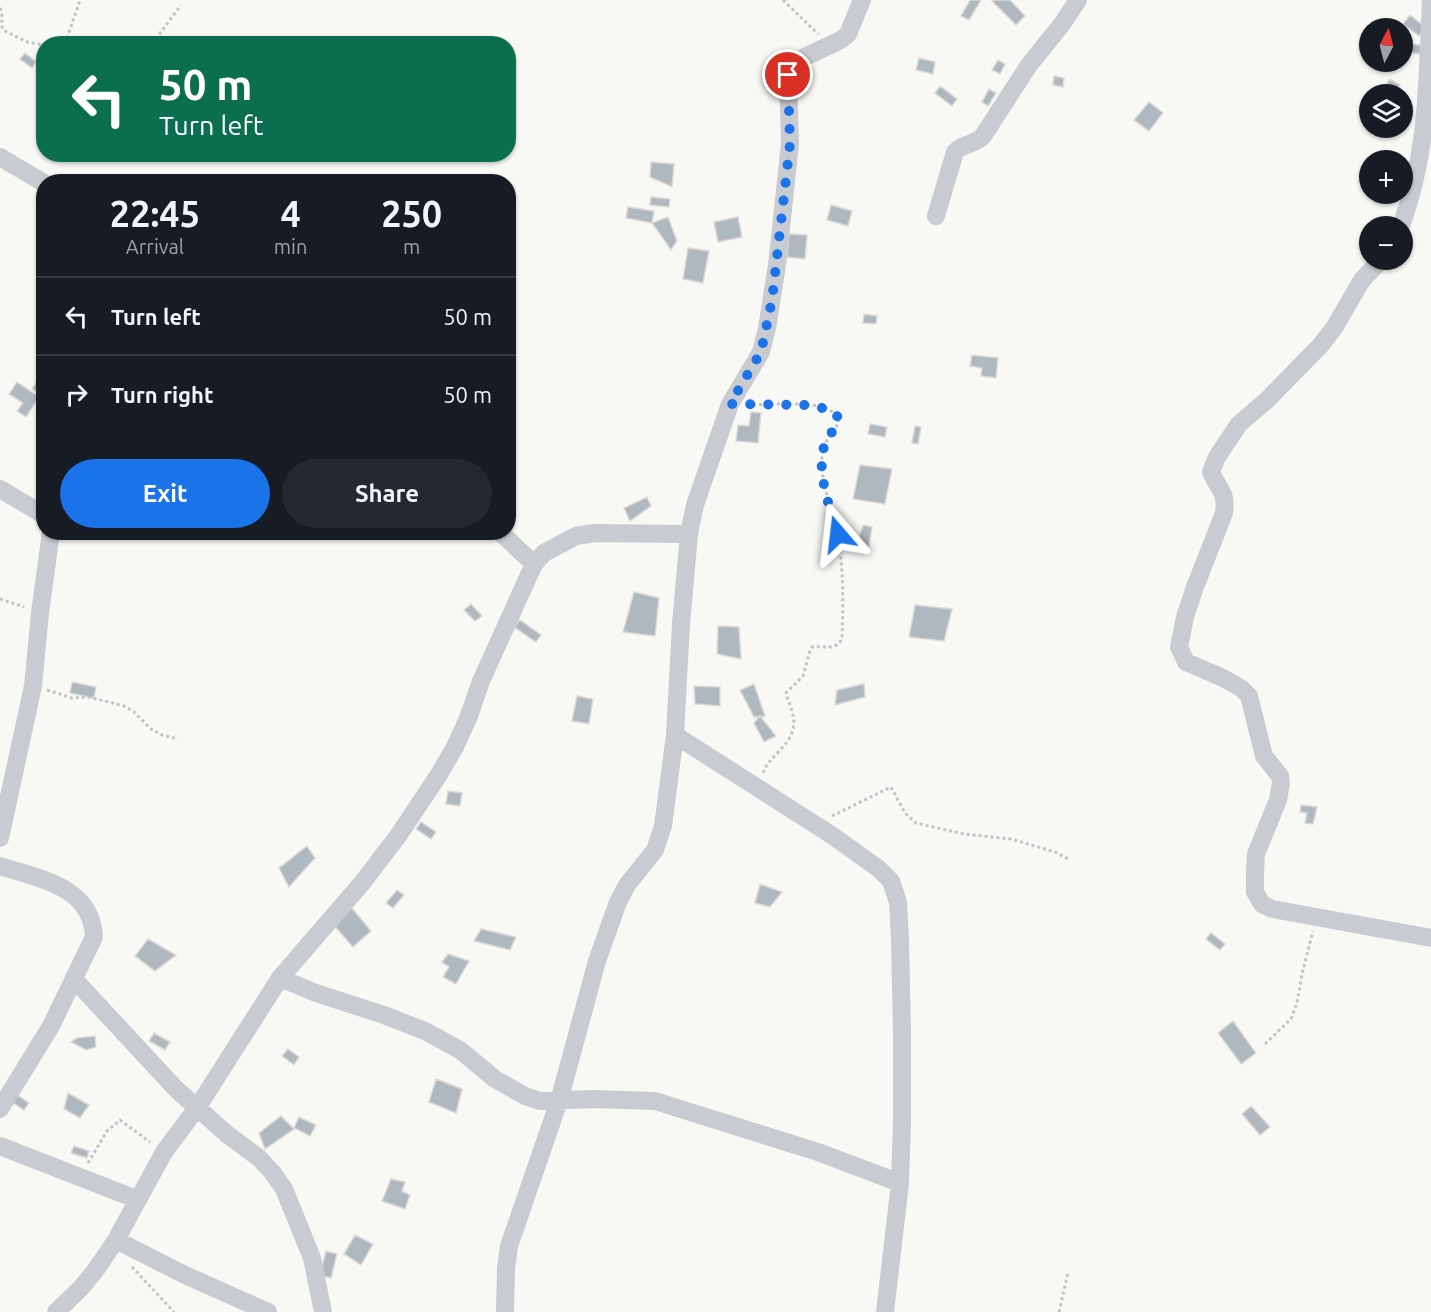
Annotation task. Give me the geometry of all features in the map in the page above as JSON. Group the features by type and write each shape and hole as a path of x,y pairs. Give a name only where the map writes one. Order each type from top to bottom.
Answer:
{"street":[{"path":"505,1312 509,1246 559,1101 597,961 618,902 627,885 656,850 661,834 675,735 689,534 695,505 730,404 761,352 770,309 790,144 788,75 796,60 841,40 848,34 862,0"},
{"path":"936,216 955,152 960,147 977,142 984,136 1029,65 1059,30 1078,0"},
{"path":"1404,216 1418,173 1422,151 1431,0"},
{"path":"0,157 36,178"},
{"path":"1371,270 1362,280 1320,346 1266,401 1239,424 1217,457 1211,472 1214,480 1222,489 1226,502 1224,513 1195,587 1179,646 1186,662 1223,678 1241,688 1249,696 1264,756 1280,776 1278,800 1256,854 1256,892 1262,904 1272,909 1316,918 1431,938"},
{"path":"0,489 36,510"},
{"path":"63,1310 95,1271 114,1242 164,1152 197,1108 280,978 362,883 398,836 438,776 455,747 481,681 534,564 544,553 576,536 594,533 689,534"},
{"path":"0,838 33,686 50,540"},
{"path":"508,540 534,564"},
{"path":"675,735 814,824 879,869 891,881 898,902 902,1032 900,1183 885,1312"},
{"path":"0,866 66,889 85,905 93,924 94,937 51,1026 0,1109"},
{"path":"280,978 425,1031 460,1050 505,1086 540,1101 593,1099 655,1101 818,1152 900,1183"},
{"path":"74,980 126,1033 155,1067 197,1108 259,1158 272,1172 284,1189 312,1258 323,1312"},
{"path":"0,1146 136,1199"},
{"path":"114,1242 268,1312"}],"path":[{"path":"68,36 80,0"},
{"path":"783,0 828,45"},
{"path":"158,36 181,5"},
{"path":"0,8 3,30 27,42 36,44"},
{"path":"730,404 805,405 827,409 837,415 838,422 826,441 822,453 826,495 838,534 841,554 842,639 832,648 812,647 803,676 786,693 794,728 784,747 764,769 763,774 766,778"},
{"path":"0,599 40,613"},
{"path":"33,686 72,698 88,697 124,706 134,712 151,729 162,735 178,739"},
{"path":"814,824 891,787 905,813 916,824 964,834 1011,839 1055,852 1068,859"},
{"path":"1265,1044 1291,1019 1297,1003 1316,918"},
{"path":"79,1178 108,1131 120,1120 164,1152"},
{"path":"114,1242 174,1312"},
{"path":"1059,1312 1068,1273"}],"building":[{"path":"970,0 981,0 969,20 961,16"},
{"path":"993,0 1010,0 1025,16 1016,25"},
{"path":"1410,15 1425,27 1419,36 1413,32 1413,18 1408,18"},
{"path":"1413,44 1422,45 1421,54 1413,53"},
{"path":"25,53 36,62 32,68 20,59"},
{"path":"919,58 935,62 933,74 916,70"},
{"path":"998,60 1005,64 1000,74 992,70"},
{"path":"1054,76 1064,78 1063,87 1053,85"},
{"path":"1390,79 1398,84 1386,84"},
{"path":"940,86 957,99 952,106 935,93"},
{"path":"989,89 996,93 988,106 982,102"},
{"path":"1149,102 1163,113 1149,131 1134,120"},
{"path":"651,162 674,164 672,187 650,177"},
{"path":"651,197 670,199 669,207 650,205"},
{"path":"831,205 852,211 848,226 827,220"},
{"path":"628,207 654,211 652,223 626,218"},
{"path":"668,217 677,241 671,250 652,223"},
{"path":"738,217 742,237 718,242 714,222"},
{"path":"789,234 807,235 805,259 787,257"},
{"path":"688,248 709,251 703,283 683,279"},
{"path":"864,314 877,316 876,324 863,323"},
{"path":"972,355 998,358 996,378 981,376 982,368 970,366"},
{"path":"17,382 36,395 36,402 26,417 17,411 23,403 9,394"},
{"path":"751,412 761,413 758,443 736,441 738,425 749,426"},
{"path":"870,424 887,427 885,437 868,434"},
{"path":"915,426 921,427 918,444 912,443"},
{"path":"860,465 892,469 885,504 853,499"},
{"path":"647,497 651,506 630,521 624,508"},
{"path":"863,525 872,527 868,551 855,550"},
{"path":"634,592 659,598 655,636 623,632"},
{"path":"471,604 482,616 475,621 464,610"},
{"path":"915,605 952,609 944,641 909,637"},
{"path":"520,620 541,635 536,642 514,627"},
{"path":"718,626 739,627 741,659 717,654"},
{"path":"72,682 96,687 94,698 70,693"},
{"path":"754,684 765,716 754,717 740,690"},
{"path":"864,684 865,697 835,705 837,690"},
{"path":"694,686 720,687 720,706 695,704"},
{"path":"577,696 593,699 589,724 572,721"},
{"path":"760,716 776,736 764,742 754,723"},
{"path":"448,791 462,793 460,806 446,804"},
{"path":"1301,805 1317,807 1313,824 1305,823 1307,813 1300,812"},
{"path":"421,822 436,832 431,839 416,829"},
{"path":"307,846 315,858 289,887 279,868"},
{"path":"760,884 782,892 770,907 755,903"},
{"path":"397,890 404,895 393,908 386,903"},
{"path":"350,906 371,931 353,947 331,922"},
{"path":"481,929 516,937 510,950 474,941"},
{"path":"1211,933 1225,944 1220,950 1206,939"},
{"path":"148,939 176,955 155,971 135,956"},
{"path":"448,954 469,961 456,984 443,977 449,967 442,962"},
{"path":"1233,1021 1256,1053 1241,1064 1218,1033"},
{"path":"154,1033 170,1042 165,1050 149,1041"},
{"path":"95,1036 96,1047 86,1050 71,1042 77,1038"},
{"path":"288,1049 299,1057 294,1065 282,1056"},
{"path":"436,1079 462,1089 456,1113 429,1102"},
{"path":"68,1093 89,1105 80,1118 64,1109"},
{"path":"17,1095 29,1103 24,1110 12,1102"},
{"path":"1251,1106 1270,1127 1260,1135 1242,1114"},
{"path":"281,1116 294,1129 265,1149 259,1133"},
{"path":"299,1117 316,1125 310,1136 294,1128"},
{"path":"74,1146 89,1151 87,1158 71,1153"},
{"path":"391,1179 405,1182 402,1191 410,1195 405,1209 382,1201"},
{"path":"355,1235 373,1244 361,1265 344,1254"},
{"path":"326,1251 337,1254 331,1278 320,1275"}],"route":[{"path":"788,75 790,144 772,300 761,352 738,387 730,404 805,405 827,409 837,415 838,422 826,441 822,453 822,470 826,495 838,534"}]}
